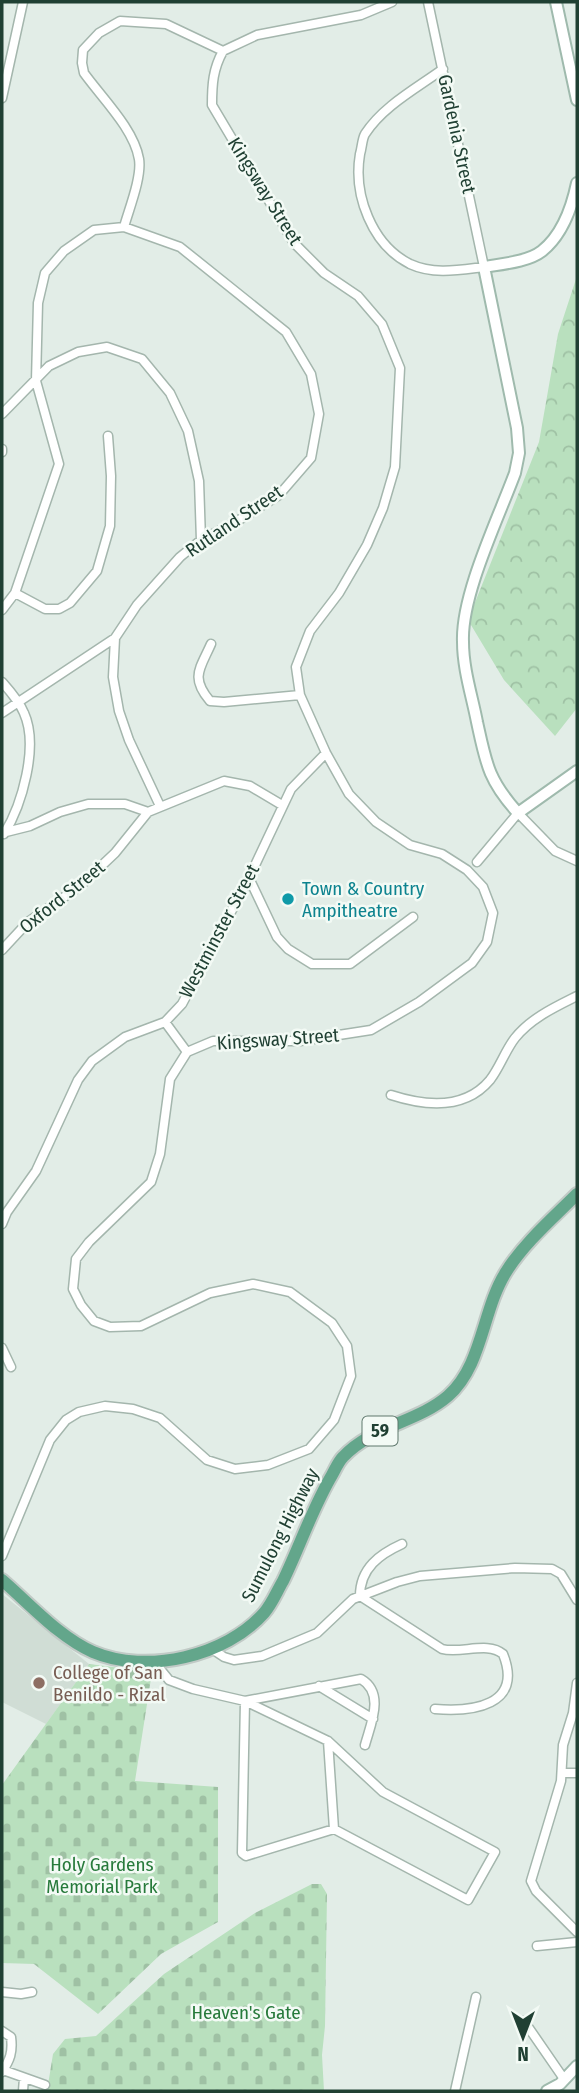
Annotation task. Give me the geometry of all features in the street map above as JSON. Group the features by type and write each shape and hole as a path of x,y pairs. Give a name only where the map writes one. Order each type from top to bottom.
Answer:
{"main road":[{"name":"Sumulong Highway","path":"2,1580 65,1634 91,1651 112,1658 159,1661 212,1649 230,1642 265,1612 283,1580 320,1495 343,1458 373,1434 449,1395 467,1370 480,1340 490,1305 506,1272 542,1229 577,1194"}],"street":[{"path":"2,98 23,2"},
{"path":"2,610 15,593 59,464 36,381 38,303 45,273 64,251 94,230 124,227 140,161 130,132 85,73 82,63 83,50 99,33 120,21 166,24 223,51 257,35 361,15 392,2"},
{"name":"Gardenia Street","path":"428,2 484,267"},
{"path":"555,2 577,100"},
{"name":"Kingsway Street","path":"187,1052 213,1041 300,1041 371,1030 419,1002 472,963 487,942 493,913 483,887 467,870 442,855 410,845 376,822 349,794 300,695 296,667 310,631 339,593 368,545 383,508 395,467 400,368 382,324 358,296 324,273 294,243 212,105 215,66 223,51"},
{"path":"443,69 389,108 364,135 358,170 362,205 383,242 410,264 441,272 484,267 541,252 557,234 573,203 577,183"},
{"name":"Rutland Street","path":"124,227 180,247 286,332 311,374 319,414 311,458 279,495 201,540 159,579 137,605 116,638 113,677 119,711 129,740 160,806"},
{"path":"484,267 517,428 519,453 515,473 464,615 464,663 486,766 500,793 555,851 577,861"},
{"path":"2,423 4,413 49,366 78,352 107,347 142,359 170,393 188,431 199,481 201,540"},
{"path":"15,593 45,609 59,609 70,603 97,571 110,526 111,476 108,436"},
{"path":"2,713 116,638"},
{"path":"211,643 197,675 199,688 210,701 300,695"},
{"path":"2,682 25,714 30,744 20,799 3,834"},
{"name":"Westminster Street","path":"165,1023 182,1004 249,878 290,789 326,752"},
{"path":"477,862 518,813 559,781 577,771"},
{"path":"3,834 88,804 125,804 148,812 224,781 250,786 282,805"},
{"name":"Oxford Street","path":"2,950 27,922 80,886 115,853 148,812"},
{"path":"249,878 277,937 288,949 312,964 350,964 413,918"},
{"path":"391,1095 408,1101 431,1103 465,1100 476,1094 491,1079 515,1038 530,1022 577,996"},
{"path":"2,1224 7,1212 36,1171 79,1080 92,1060 125,1037 165,1023 187,1052 170,1079 160,1154 151,1182 89,1242 76,1259 73,1289 81,1305 94,1321 110,1327 141,1326 210,1293 253,1284 290,1292 332,1322 347,1346 351,1377 334,1420 309,1449 268,1465 235,1469 207,1460 160,1418 133,1409 105,1406 79,1412 66,1420 50,1440 2,1556"},
{"path":"2,1348 11,1367"},
{"path":"360,1596 361,1583 369,1566 380,1556 402,1544"},
{"path":"212,1649 234,1660 262,1656 317,1633 346,1604 360,1596 420,1576 536,1568 558,1571 577,1600"},
{"path":"360,1596 442,1649 457,1652 492,1648 503,1654 507,1682 505,1690 498,1698 470,1710 435,1709"},
{"path":"159,1661 160,1668 169,1680 193,1689 245,1701 328,1741 383,1792 495,1852 468,1900 334,1829 246,1856 242,1853 245,1701"},
{"path":"245,1701 318,1685 361,1679 370,1684 375,1696 373,1719 365,1745"},
{"path":"577,1683 573,1713 563,1745 562,1773 531,1881 536,1891 577,1932"},
{"path":"318,1685 373,1719"},
{"path":"328,1741 334,1829"},
{"path":"562,1773 577,1773"},
{"path":"537,1946 577,1942"},
{"path":"2,1992 32,1992"},
{"path":"455,2091 476,1997"},
{"path":"524,2021 563,2085"},
{"path":"2,2031 11,2037 12,2050 2,2071 45,2085"},
{"path":"547,2091 563,2085 577,2066"},
{"path":"23,2091 24,2077"}],"shaded area":[{"name":"College of San Benildo - Rizal","path":"2,1594 89,1664 46,1724 2,1702"}],"green space":[{"path":"577,276 577,708 555,736 504,680 468,620 539,442 558,334"},
{"name":"Holy Gardens Memorial Park","path":"89,1664 152,1672 135,1781 218,1787 218,1922 161,1954 98,2014 34,1964 2,1963 2,1785"},
{"name":"Heaven's Gate","path":"312,1884 321,1884 327,1894 322,2055 324,2091 47,2091 53,2054 65,2039 96,2036 164,1974 255,1913"}],"place":[{"name":"Town & Country Ampitheatre","path":"288,899"},
{"name":"College of San Benildo - Rizal","path":"39,1683"}]}
